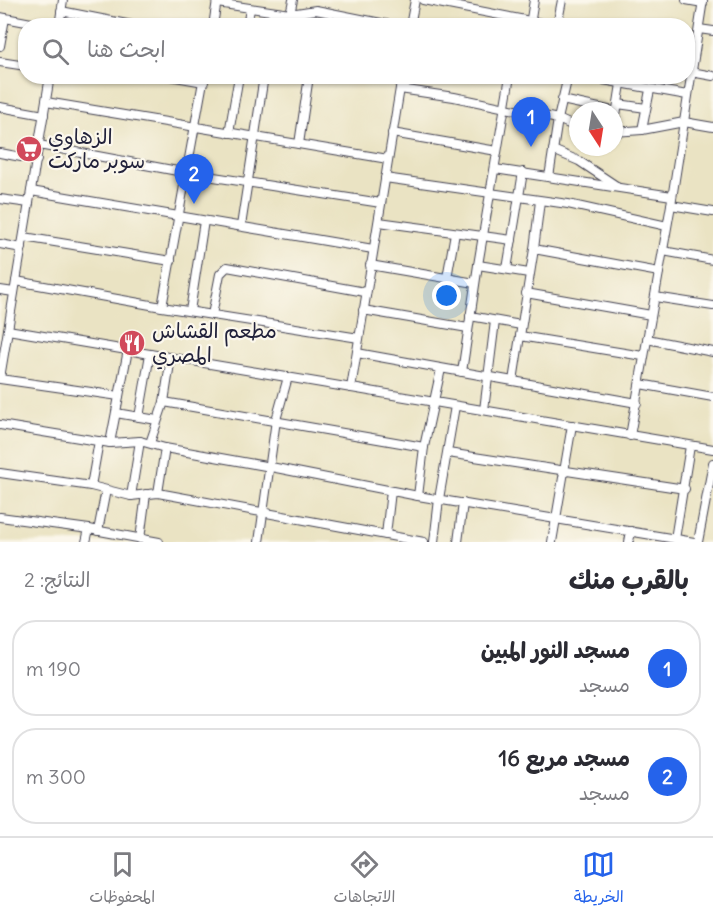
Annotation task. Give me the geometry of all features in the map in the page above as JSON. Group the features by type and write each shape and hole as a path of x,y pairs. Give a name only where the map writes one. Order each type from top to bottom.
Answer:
{"street":[{"path":"60,18 63,0"},
{"path":"289,18 293,0"},
{"path":"412,18 415,0"},
{"path":"423,0 508,18"},
{"path":"532,18 534,0"},
{"path":"558,18 562,0"},
{"path":"686,0 703,2 695,38"},
{"path":"214,18 217,1 250,9 290,14 316,10 356,18"},
{"path":"248,18 250,9"},
{"path":"61,11 96,18"},
{"path":"0,46 2,17 18,20"},
{"path":"699,28 713,31"},
{"path":"0,62 18,65"},
{"path":"695,73 713,76"},
{"path":"49,84 24,237 5,333 0,378 119,396"},
{"path":"162,307 203,84"},
{"path":"230,133 238,84"},
{"path":"241,226 263,84"},
{"path":"299,144 308,84"},
{"path":"351,388 401,84"},
{"path":"462,372 509,84"},
{"path":"549,177 566,84"},
{"path":"617,102 621,84 687,95"},
{"path":"630,436 672,201 689,84"},
{"path":"400,89 454,97 558,119 569,124"},
{"path":"642,130 650,90"},
{"path":"562,100 574,102"},
{"path":"46,102 388,159"},
{"path":"0,107 44,115"},
{"path":"623,109 646,108"},
{"path":"623,130 642,130 684,122 713,127"},
{"path":"392,133 497,151"},
{"path":"39,145 188,173 381,203"},
{"path":"553,150 579,161 619,188"},
{"path":"0,153 36,160"},
{"path":"495,169 619,188 713,212"},
{"path":"507,269 524,172"},
{"path":"385,178 568,204 667,226"},
{"path":"31,190 373,249"},
{"path":"0,199 29,203"},
{"path":"513,381 540,201"},
{"path":"190,311 204,220"},
{"path":"379,222 512,240"},
{"path":"447,278 455,233"},
{"path":"24,237 171,261"},
{"path":"0,244 22,248"},
{"path":"534,249 659,272"},
{"path":"663,251 713,260"},
{"path":"370,265 475,283"},
{"path":"478,265 529,273"},
{"path":"212,315 220,274 227,267 365,292"},
{"path":"16,281 359,338"},
{"path":"0,290 14,292"},
{"path":"526,293 651,315"},
{"path":"655,297 713,306"},
{"path":"363,310 468,328"},
{"path":"470,316 521,325"},
{"path":"484,411 495,321"},
{"path":"5,333 171,357 713,449"},
{"path":"520,336 643,356"},
{"path":"647,339 713,352"},
{"path":"110,443 128,350"},
{"path":"357,353 637,403"},
{"path":"139,417 150,354"},
{"path":"150,443 164,402 171,357"},
{"path":"418,496 424,447 441,369"},
{"path":"259,542 276,420 288,377"},
{"path":"640,384 713,397"},
{"path":"164,402 424,447"},
{"path":"434,542 455,406"},
{"path":"116,413 157,420"},
{"path":"0,425 110,443 140,441 165,448 271,466 418,496 696,542 710,496 713,463"},
{"path":"552,542 572,425"},
{"path":"91,486 99,441"},
{"path":"131,496 140,441"},
{"path":"675,539 685,489 690,446"},
{"path":"158,493 165,448"},
{"path":"448,453 685,489"},
{"path":"0,473 91,486 131,496 158,493 386,535 398,540 424,542"},
{"path":"86,542 93,530 106,490"},
{"path":"386,535 391,491"},
{"path":"140,539 146,494"},
{"path":"458,542 463,503"},
{"path":"0,518 93,530 159,542"},
{"path":"629,542 631,531"}],"place":[{"name":"مسجد النور المبين","path":"531,147"},
{"name":"الزهاوي سوبر ماركت","path":"29,149"},
{"name":"مسجد مربع 16","path":"194,204"},
{"name":"مطعم القشاش المصري","path":"132,343"}]}
